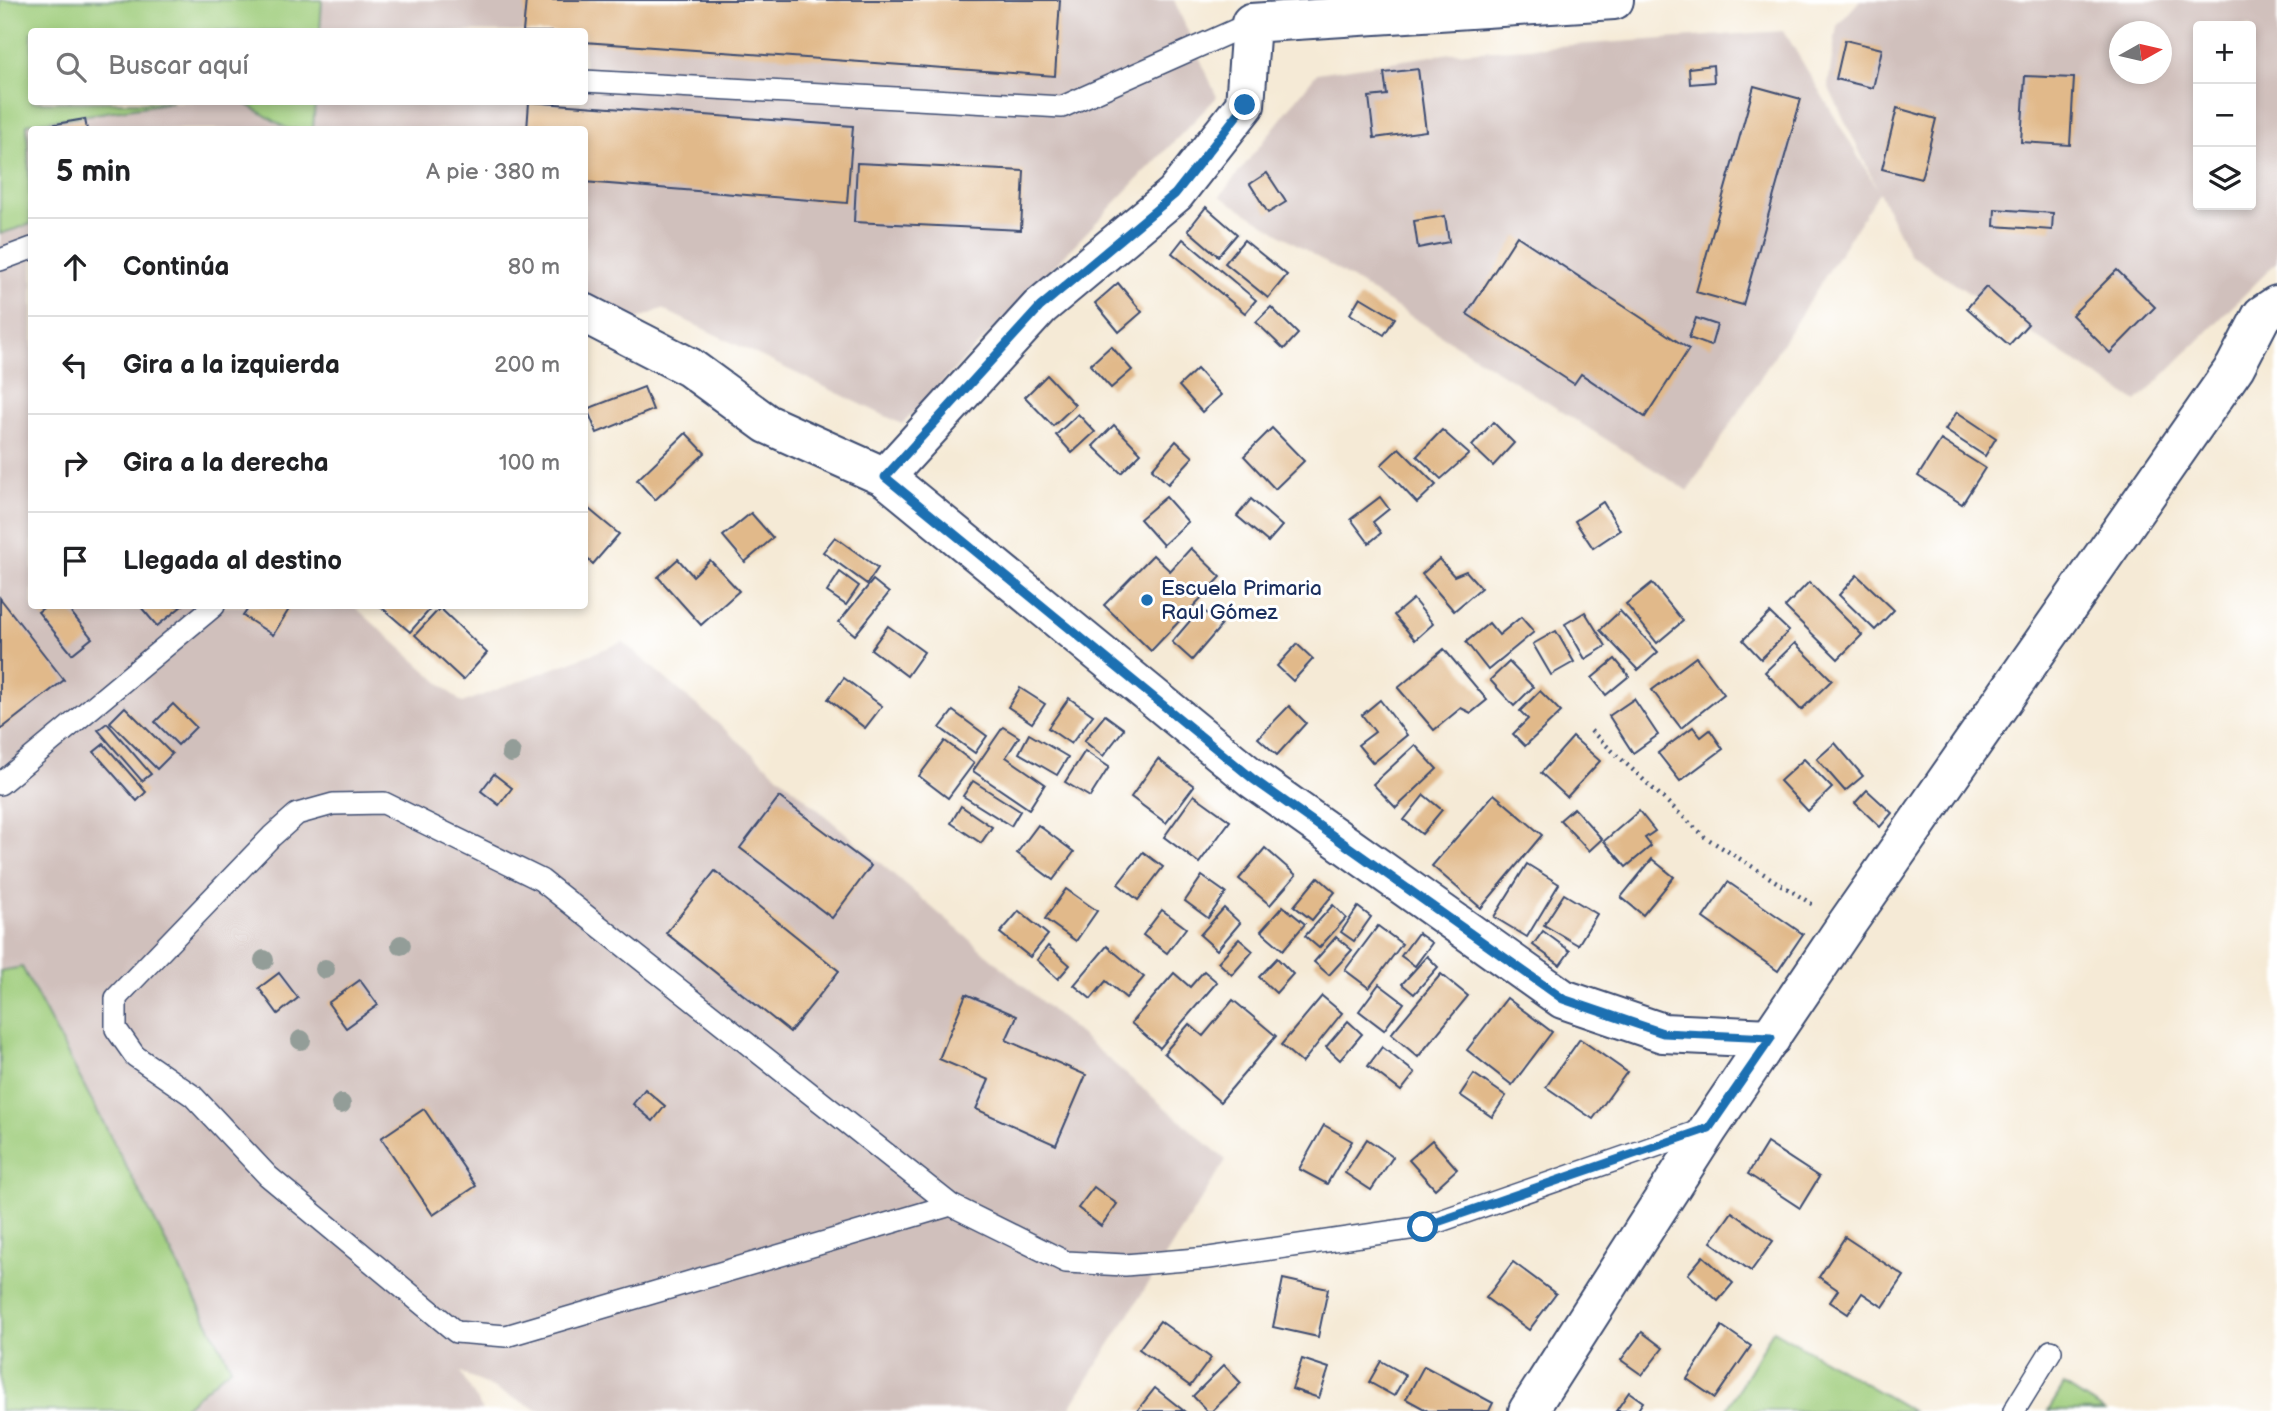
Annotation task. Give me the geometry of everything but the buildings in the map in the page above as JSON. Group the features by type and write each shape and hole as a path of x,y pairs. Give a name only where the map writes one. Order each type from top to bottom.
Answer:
{"street":[{"path":"885,477 1040,307 1175,194 1245,105 1244,12 1614,0"},
{"path":"1528,1411 1709,1128 1846,925 2235,366 2262,316 2277,305"},
{"path":"588,315 689,367 767,424 885,477 1253,779 1563,999 1663,1033 1771,1038"}],"lane":[{"path":"588,81 1062,107 1244,12"},
{"path":"0,260 28,250"},
{"path":"0,784 210,609"},
{"path":"951,1205 506,1336 456,1332 268,1176 193,1096 135,1056 116,1030 116,998 272,836 298,814 333,804 384,803 541,880 951,1205 1066,1262 1125,1265 1209,1258 1423,1227 1709,1128"},
{"path":"2014,1411 2050,1351"}],"path":[{"path":"1591,731 1705,837 1846,925"}],"shaded area":[{"path":"322,0 1174,0 1217,97 902,424 662,309 588,340 588,126 313,126 315,105 588,105 588,28 320,28"},
{"path":"1860,0 2277,0 2277,262 2137,402 1909,254 1879,192 1688,491 1220,196 1317,73 1451,53 1784,31 1878,190 1828,86 1837,26"},
{"path":"153,105 248,105 283,126 28,126 28,164 26,124"},
{"path":"28,225 28,609 357,609 462,703 623,642 1226,1160 1068,1411 540,1411 460,1372 483,1411 180,1411 231,1367 22,967 0,971 0,234"}],"green space":[{"path":"0,0 322,0 320,28 28,28 28,105 153,105 27,124 28,225 0,234"},
{"path":"248,105 315,105 313,126 283,126"},
{"path":"22,967 231,1367 180,1411 0,1411 0,971"},
{"path":"1773,1330 1912,1411 1726,1411"},
{"path":"2064,1385 2105,1411 2048,1411"}],"place":[{"name":"Escuela Primaria Raul Gómez","path":"1147,600"}],"route":[{"path":"1245,105 1175,194 1040,307 885,477 1253,779 1563,999 1663,1033 1771,1038 1709,1128 1423,1227"}]}
